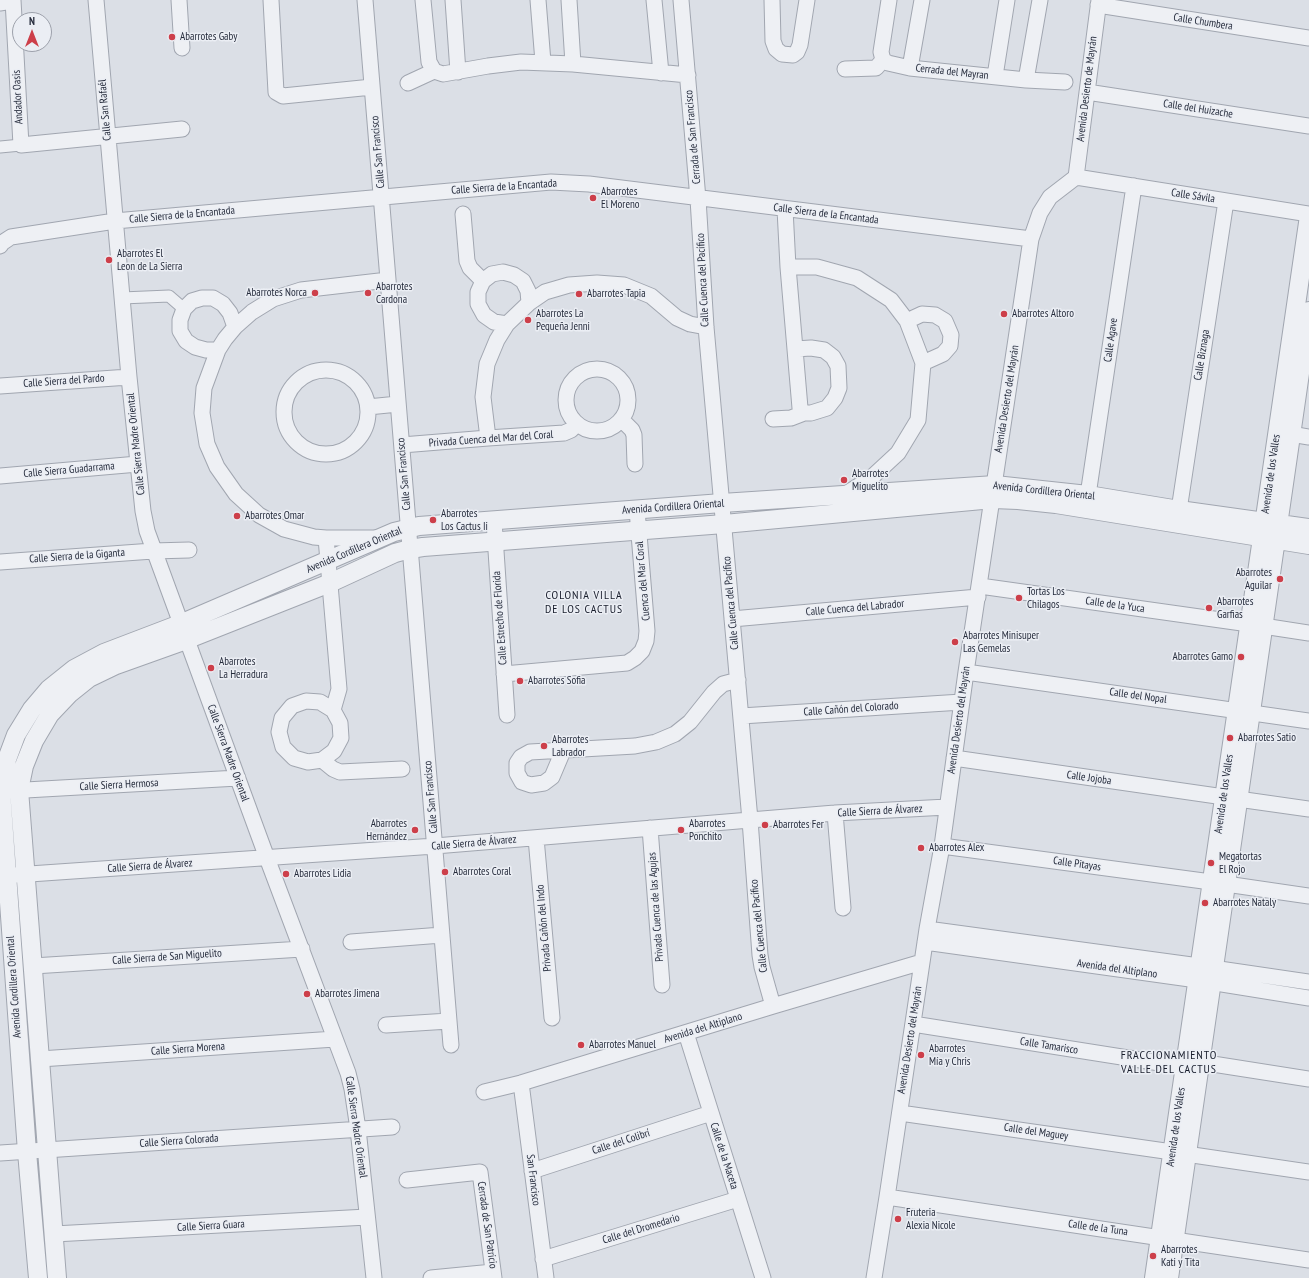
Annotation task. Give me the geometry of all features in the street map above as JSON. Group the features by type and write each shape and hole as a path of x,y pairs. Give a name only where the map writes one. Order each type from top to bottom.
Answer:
{"street":[{"name":"Calle San Rafaél","path":"96,0 115,221"},
{"path":"179,0 182,48"},
{"path":"271,0 276,92 283,96 372,87"},
{"name":"Calle San Francisco","path":"365,0 451,1044"},
{"path":"408,83 434,71 429,62 423,0"},
{"path":"453,0 458,72"},
{"path":"538,0 543,62"},
{"path":"569,0 573,64"},
{"path":"654,0 661,73"},
{"name":"Cerrada de San Francisco","path":"681,0 698,199"},
{"path":"772,0 773,41 776,49 782,54 793,54 797,52 800,45 807,0"},
{"path":"845,69 876,68 883,60 881,52 889,0"},
{"name":"Cerrada del Mayran","path":"910,68 922,0"},
{"name":"Cerrada del Mayran","path":"995,76 1007,0"},
{"path":"1026,80 1040,0"},
{"name":"Andador Oasis","path":"9,3 21,145"},
{"name":"Calle Chumbera","path":"1098,3 1309,38"},
{"name":"Avenida Desierto de Mayrán","path":"1076,177 1098,3"},
{"name":"Cerrada del Mayran","path":"883,60 888,64 910,68 1026,80 1065,82"},
{"name":"Cerrada de San Francisco","path":"434,71 443,74 515,62 543,62 688,75"},
{"name":"Calle del Huizache","path":"1087,92 1309,126"},
{"path":"0,147 182,129"},
{"name":"Calle Sávila","path":"1076,177 1309,215"},
{"name":"Avenida Desierto del Mayrán","path":"874,1278 926,935 942,846 966,672 1031,239 1040,214 1050,197 1076,177"},
{"name":"Calle Sierra de la Encantada","path":"1,244 11,237 115,221 550,182 590,184 698,199 1031,239"},
{"name":"Calle Agave","path":"1088,495 1134,186"},
{"name":"Calle Cuenca del Pacífico","path":"698,199 706,327 738,680 760,955 773,1006"},
{"name":"Calle Biznaga","path":"1179,510 1226,201"},
{"path":"785,209 788,267 800,408 804,413"},
{"path":"463,214 468,262 470,268 483,281"},
{"name":"Avenida de los Valles","path":"1168,1278 1167,1238 1270,531 1309,215"},
{"name":"Calle Sierra Madre Oriental","path":"115,221 129,377 146,531 348,1072 358,1129 374,1278"},
{"path":"788,267 817,267 857,278 891,300 907,321 923,363 918,420 914,427 898,453 871,478 844,495"},
{"path":"507,324 494,322 484,315 478,304 478,292 483,281 492,274 503,272 514,275 523,282 528,291 529,303"},
{"path":"381,538 314,537 284,529 259,515 236,494 217,467 207,444 202,413 204,388 218,350 235,327 252,312 273,299 301,290 388,280"},
{"path":"488,438 483,397 487,364 497,340 507,324 529,303 545,292 569,285 596,283 624,285 651,296 677,318 690,324 706,327"},
{"path":"122,298 169,296 184,309"},
{"path":"218,350 206,350 195,347 186,341 180,331 180,320 184,309 192,302 202,298 214,298 223,304 230,313 235,327"},
{"name":"Avenida de los Valles","path":"1270,531 1291,434 1306,351 1309,311"},
{"path":"907,321 922,314 935,316 945,321 951,336 950,346 943,354 923,363"},
{"path":"773,419 791,418 804,413 811,413 826,408 835,398 838,388 838,366 833,357 824,350 795,348"},
{"path":"594,368 606,369 617,375 625,385 629,396 628,409 622,420 612,428 601,431 588,430 577,424 569,415 566,403 567,391 572,380 582,372 594,368"},
{"path":"321,370 337,371 352,379 363,392 368,407 367,424 359,438 347,449 331,454 314,453 300,445 289,433 284,417 285,400 292,386 305,375 321,370"},
{"name":"Calle Sierra del Pardo","path":"0,386 129,377"},
{"path":"368,407 398,404"},
{"path":"622,420 632,430 634,435 635,464"},
{"name":"Privada Cuenca del Mar del Coral","path":"402,445 564,433 571,430 577,424"},
{"path":"1291,434 1309,437"},
{"name":"Calle Sierra Guadarrama","path":"0,476 138,464"},
{"name":"Avenida Cordillera Oriental","path":"57,1278 26,875 21,783 24,766 34,741 50,714 69,694 89,678 328,561 394,532 409,528 722,503 909,490 1088,495 1179,510 1270,531 1309,545"},
{"name":"Avenida Cordillera Oriental","path":"38,1278 3,876 1,791 4,754 32,709 49,689 74,669 104,653 183,632 330,583 395,553 410,549 495,541 724,524 994,492 1018,500 1270,531 1309,528"},
{"name":"Cuenca del Mar Coral","path":"504,674 627,663 642,651 646,641 647,631 637,510"},
{"name":"Calle Estrecho de Florida","path":"494,521 507,715"},
{"path":"326,538 339,689 333,710"},
{"name":"Calle Sierra de la Giganta","path":"0,562 153,551 189,550"},
{"name":"Calle Cuenca del Labrador","path":"732,619 979,592"},
{"name":"Calle de la Yuca","path":"979,592 1256,625 1309,633"},
{"name":"Calle del Nopal","path":"966,672 1309,721"},
{"path":"563,751 636,746 656,742 675,734 690,722 714,692 723,684 738,680"},
{"path":"306,701 320,702 333,710 340,723 341,738 334,751 322,760 308,762 294,758 283,747 279,732 282,718 292,706 306,701"},
{"name":"Calle Cañón del Colorado","path":"741,716 962,702"},
{"path":"4,754 21,783"},
{"name":"Calle Jojoba","path":"954,758 1309,809"},
{"path":"322,760 333,769 340,772 402,769"},
{"name":"Calle Sierra Hermosa","path":"1,791 21,783 238,778"},
{"name":"Calle Sierra de Álvarez","path":"3,876 434,846 835,813 947,807"},
{"path":"835,813 843,908"},
{"name":"Privada Cuenca de las Agujas","path":"650,828 662,985"},
{"name":"Privada Cañón del Indo","path":"536,838 552,1018"},
{"name":"Calle Pitayas","path":"942,846 1309,896"},
{"path":"351,942 442,935"},
{"name":"Avenida del Altiplano","path":"926,935 1205,974 1309,982"},
{"name":"Calle Sierra de San Miguelito","path":"33,966 302,949"},
{"name":"Avenida del Altiplano","path":"484,1092 521,1083 922,962"},
{"name":"Avenida del Altiplano","path":"1205,974 1309,998"},
{"path":"386,1026 449,1021"},
{"name":"Calle Tamarisco","path":"913,1024 1192,1065 1309,1079"},
{"name":"Calle de la Maceta","path":"686,1033 763,1278"},
{"name":"Calle Sierra Morena","path":"40,1058 336,1039"},
{"name":"San Francisco","path":"521,1083 546,1278"},
{"name":"Calle del Colibrí","path":"532,1171 711,1113"},
{"name":"Calle del Maguey","path":"900,1113 1309,1172"},
{"name":"Calle Sierra Colorada","path":"0,1154 392,1127"},
{"name":"Cerrada de San Patricio","path":"407,1180 480,1172 494,1275"},
{"name":"Calle de la Tuna","path":"887,1197 1309,1260"},
{"name":"Calle del Dromedario","path":"544,1259 738,1199"},
{"name":"Calle Sierra Guara","path":"54,1234 367,1217"},
{"name":"Avenida de los Valles","path":"1154,1278 1167,1238"},
{"path":"431,1278 494,1275"}],"place":[{"name":"Abarrotes Gaby","path":"172,37"},
{"name":"Abarrotes El Moreno","path":"593,198"},
{"name":"Abarrotes El Leon de La Sierra","path":"109,260"},
{"name":"Abarrotes Norca","path":"315,293"},
{"name":"Abarrotes Cardona","path":"368,293"},
{"name":"Abarrotes Tapia","path":"579,294"},
{"name":"Abarrotes Altoro","path":"1004,314"},
{"name":"Abarrotes La Pequeña Jenni","path":"528,320"},
{"name":"Abarrotes Miguelito","path":"844,480"},
{"name":"Abarrotes Omar","path":"237,516"},
{"name":"Abarrotes Los Cactus Ii","path":"433,520"},
{"name":"Abarrotes Aguilar","path":"1280,579"},
{"name":"Tortas Los Chilagos","path":"1019,598"},
{"name":"Abarrotes Garfias","path":"1209,608"},
{"name":"Abarrotes Minisuper Las Gemelas","path":"955,642"},
{"name":"Abarrotes Gamo","path":"1241,657"},
{"name":"Abarrotes La Herradura","path":"211,668"},
{"name":"Abarrotes Sofia","path":"520,681"},
{"name":"Abarrotes Satio","path":"1230,738"},
{"name":"Abarrotes Labrador","path":"544,746"},
{"name":"Abarrotes Fer","path":"765,825"},
{"name":"Abarrotes Hernández","path":"415,830"},
{"name":"Abarrotes Ponchito","path":"681,830"},
{"name":"Abarrotes Alex","path":"921,848"},
{"name":"Megatortas El Rojo","path":"1211,863"},
{"name":"Abarrotes Coral","path":"445,872"},
{"name":"Abarrotes Lidia","path":"286,874"},
{"name":"Abarrotes Nataly","path":"1205,903"},
{"name":"Abarrotes Jimena","path":"307,994"},
{"name":"Abarrotes Manuel","path":"581,1045"},
{"name":"Abarrotes Mía y Chris","path":"921,1055"},
{"name":"Fruteria Alexia Nicole","path":"898,1219"},
{"name":"Abarrotes Kati y Tita","path":"1153,1256"}],"district":[{"name":"COLONIA VILLA DE LOS CACTUS","path":"584,603"},
{"name":"FRACCIONAMIENTO VALLE DEL CACTUS","path":"1169,1063"}]}
